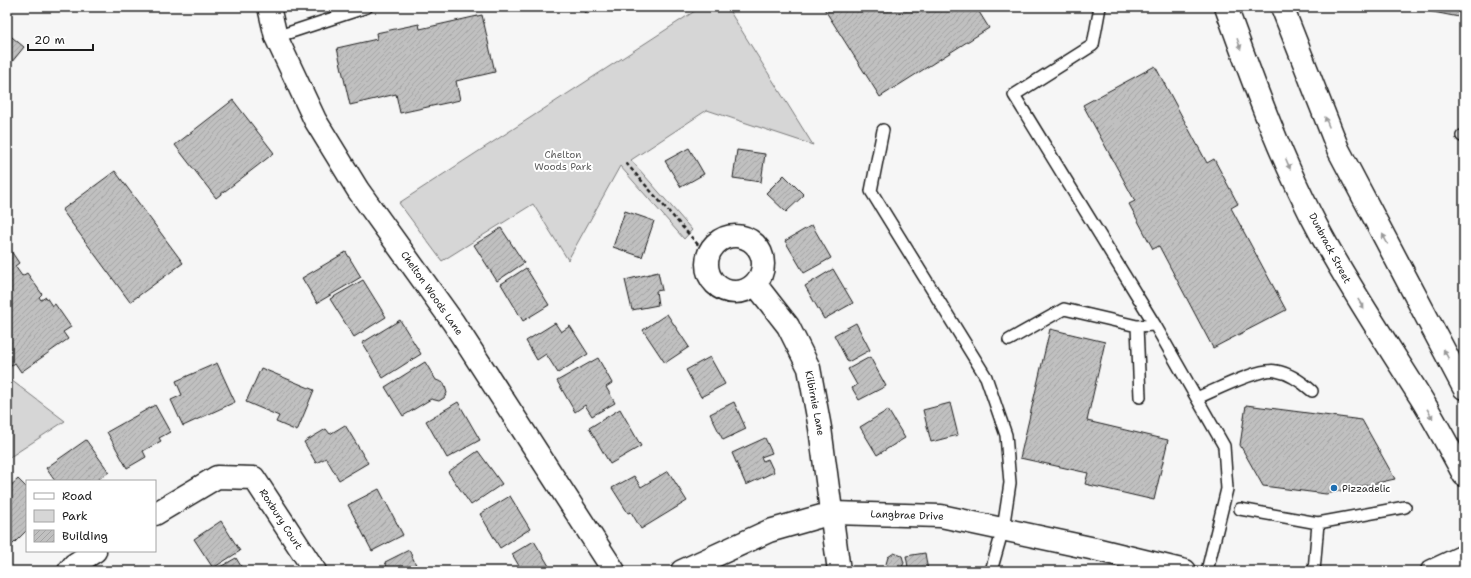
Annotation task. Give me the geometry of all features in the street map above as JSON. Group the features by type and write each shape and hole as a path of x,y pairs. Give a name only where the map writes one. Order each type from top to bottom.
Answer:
{"street":[{"name":"Chelton Woods Lane","path":"270,7 276,37 315,120 358,190 454,322 614,571"},
{"name":"Dunbrack Street","path":"1226,7 1253,83 1294,179 1322,237 1355,294 1422,400 1464,475"},
{"path":"1282,7 1338,149 1464,388"},
{"path":"729,236 739,236 748,239 755,244 764,259 761,277 756,285 739,293 729,293 713,283 708,274 708,256 712,248 720,240 729,236"},
{"name":"Kilbirnie Lane","path":"756,285 788,326 809,368 820,428 839,571"},
{"name":"Roxbury Court","path":"156,513 217,477 254,478 315,571"},
{"name":"Langbrae Drive","path":"682,571 769,531 832,513 941,516 1095,549 1185,571"},
{"path":"69,571 74,565 94,552"},
{"path":"1432,571 1464,556"}],"lane":[{"path":"276,37 367,7"},
{"path":"1100,7 1093,45 1014,95 1155,325 1224,446 1227,489 1208,571"},
{"path":"883,130 871,191 986,377 1006,435 1010,483 1003,529 990,571"},
{"path":"1009,340 1064,309 1137,326 1155,325"},
{"path":"1137,326 1140,397"},
{"path":"1197,398 1252,375 1275,370 1300,381 1312,390"},
{"path":"1240,510 1318,522 1405,507"},
{"path":"1314,571 1318,522"}],"path":[{"path":"626,163 708,256"}],"green space":[{"name":"Chelton Woods Park","path":"701,7 727,7 813,145 707,110 631,160 692,230 684,239 620,166 568,260 533,204 442,261 399,203"},
{"path":"7,377 65,421 7,459"}],"building":[{"path":"577,7 593,7 588,14"},
{"path":"823,7 976,7 989,28 880,97"},
{"path":"1429,7 1464,7 1464,18 1428,11"},
{"path":"482,15 495,72 456,81 460,100 400,113 396,94 350,105 337,48 377,39 376,33 419,24 420,29"},
{"path":"7,33 24,47 7,68"},
{"path":"1155,66 1207,163 1214,159 1238,204 1231,208 1286,310 1213,348 1159,246 1153,249 1129,204 1135,201 1083,105"},
{"path":"233,100 274,153 216,198 175,145"},
{"path":"689,148 704,174 681,187 665,161"},
{"path":"737,150 765,154 761,182 733,178"},
{"path":"115,171 183,263 130,302 62,210"},
{"path":"784,175 804,195 786,212 766,193"},
{"path":"625,211 654,221 642,257 613,247"},
{"path":"812,225 831,258 804,273 785,241"},
{"path":"501,228 524,263 497,281 474,245"},
{"path":"7,245 19,263 15,266 22,276 27,273 42,294 39,297 41,300 46,297 52,306 55,304 71,327 63,332 68,339 21,372 15,363 7,369"},
{"path":"346,252 361,277 317,303 302,278"},
{"path":"526,268 549,305 523,321 501,284"},
{"path":"833,269 853,303 824,319 805,286"},
{"path":"658,272 662,290 656,291 658,305 632,310 625,280"},
{"path":"363,280 386,317 354,337 330,299"},
{"path":"667,314 689,347 665,363 643,330"},
{"path":"400,320 421,354 383,378 362,343"},
{"path":"555,323 561,332 570,326 588,354 558,373 546,354 537,360 526,341"},
{"path":"856,323 870,350 848,362 834,335"},
{"path":"1050,329 1105,342 1087,421 1168,440 1154,500 1085,484 1088,473 1020,458"},
{"path":"710,357 725,384 701,397 686,370"},
{"path":"870,357 886,386 859,400 852,388 857,385 848,369"},
{"path":"598,358 612,383 606,387 615,403 592,416 585,405 575,412 557,381"},
{"path":"425,362 436,380 444,383 447,393 444,398 439,401 431,399 403,416 385,387"},
{"path":"217,363 235,402 183,426 171,400 182,395 176,381"},
{"path":"261,368 314,390 297,431 276,422 279,416 246,402"},
{"path":"458,402 480,440 447,458 426,421"},
{"path":"734,402 746,429 723,440 710,414"},
{"path":"950,403 958,435 931,442 923,410"},
{"path":"155,405 170,432 159,438 161,441 143,451 146,457 127,468 107,432"},
{"path":"1246,405 1362,420 1395,479 1326,494 1263,486 1240,445"},
{"path":"620,409 641,446 610,464 589,428"},
{"path":"888,410 905,438 877,455 860,427"},
{"path":"345,425 368,463 339,480 326,458 316,463 304,442 326,429 330,434"},
{"path":"765,438 772,453 761,457 763,461 768,459 774,472 746,485 732,453"},
{"path":"86,440 109,472 97,480 54,480 46,468"},
{"path":"478,451 502,484 471,505 448,472"},
{"path":"668,471 687,501 641,529 631,512 628,513 612,488 634,476 641,487"},
{"path":"18,479 26,487 26,531 12,545 7,540 7,489"},
{"path":"379,489 403,535 372,551 348,505"},
{"path":"510,496 530,529 500,548 480,514"},
{"path":"221,521 240,551 213,568 194,539"},
{"path":"534,541 552,571 522,571 512,554"},
{"path":"409,550 419,571 389,571 385,562"},
{"path":"894,553 902,556 904,563 902,567 908,567 906,556 925,553 928,571 886,571 890,569 886,564 888,557"},
{"path":"236,558 244,571 213,571"}],"place":[{"name":"Pizzadelic","path":"1334,488"}]}
